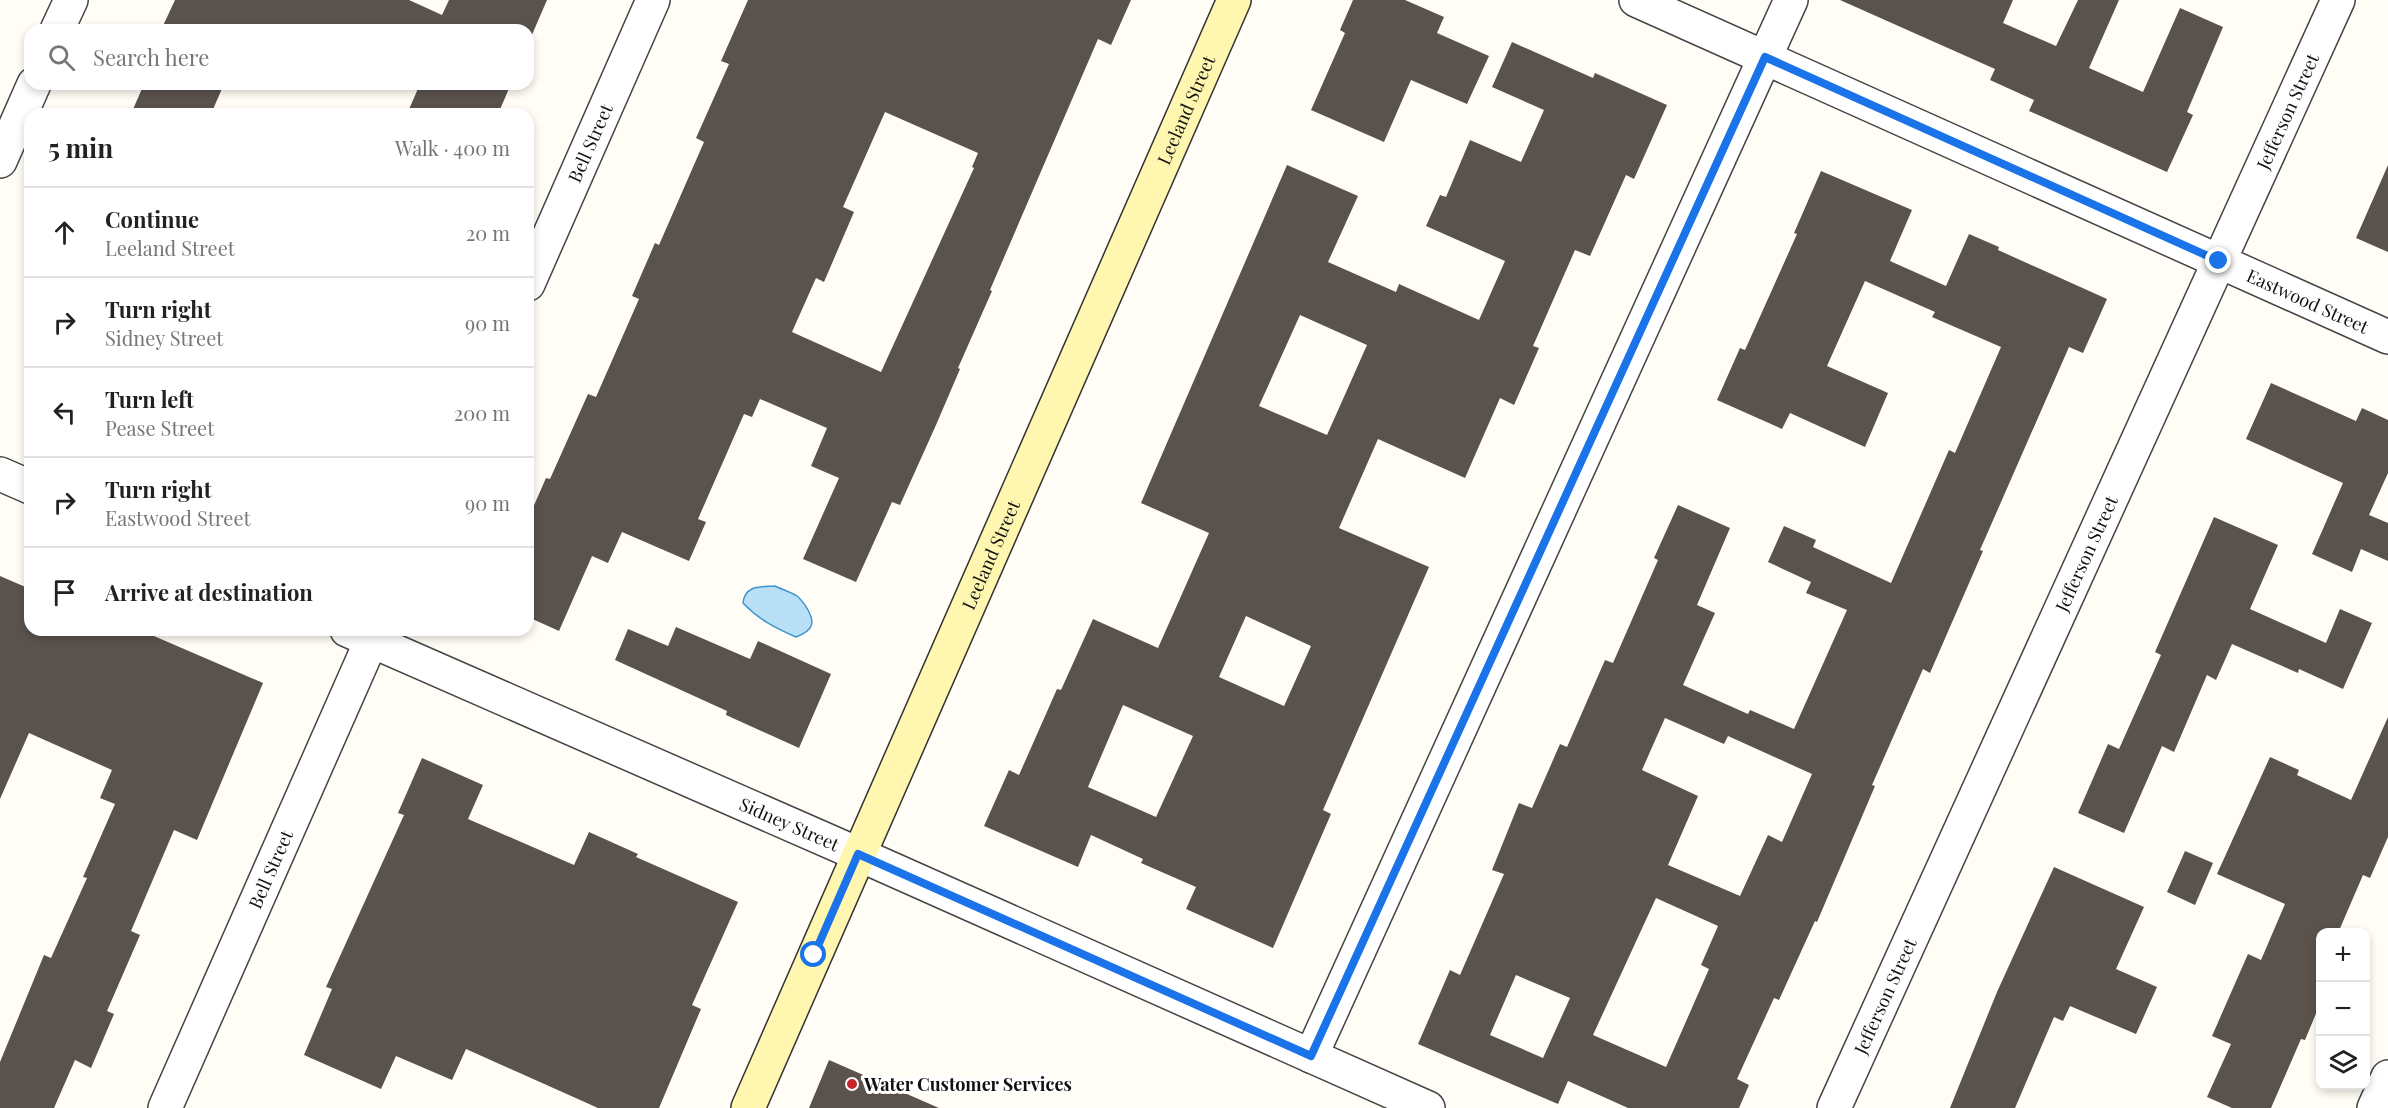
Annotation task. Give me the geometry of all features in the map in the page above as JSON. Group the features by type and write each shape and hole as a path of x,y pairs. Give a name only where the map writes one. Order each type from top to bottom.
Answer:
{"main road":[{"name":"Leeland Street","path":"748,1108 1234,0"}],"street":[{"path":"60,24 71,0"},
{"name":"Bell Street","path":"534,270 653,0"},
{"name":"Eastwood Street","path":"1636,0 2388,337"},
{"path":"1311,1056 1791,0"},
{"name":"Jefferson Street","path":"1834,1108 2338,0"},
{"path":"0,161 31,90"},
{"path":"0,474 24,484"},
{"name":"Bell Street","path":"165,1108 363,636"},
{"name":"Sidney Street","path":"368,636 1428,1108"},
{"path":"2374,1108 2388,1077"}],"water":[{"path":"775,586 797,596 806,606 812,623 805,633 796,637 781,630 761,618 743,603 744,597 750,590"}],"building":[{"path":"175,0 409,0 442,15 449,0 547,0 534,30 534,24 164,24"},
{"path":"748,0 1131,0 1111,45 1098,39 990,290 992,291 936,425 900,505 892,502 856,582 803,559 839,478 811,466 827,428 760,399 752,417 744,414 698,519 706,522 689,561 622,532 608,563 592,556 559,631 534,620 534,505 546,478 550,479 588,394 596,397 639,299 632,296 655,243 659,245 704,142 696,138 729,64 721,61","holes":["885,112 978,153 972,167 974,168 881,372 792,332 816,278 824,282 854,212 843,207"]},
{"path":"1353,0 1405,0 1444,17 1437,33 1489,56 1467,104 1411,80 1384,142 1311,110 1345,33 1340,30"},
{"path":"1840,0 2013,0 2003,23 2056,46 2078,0 2119,0 2089,68 2143,92 2180,8 2223,27 2187,112 2193,115 2167,172 2029,111 2034,100 1990,80 1995,69"},
{"path":"1512,42 1593,78 1595,73 1667,105 1634,179 1626,175 1590,256 1575,250 1533,346 1539,348 1514,405 1500,398 1465,478 1378,439 1339,528 1429,567 1323,810 1331,814 1273,948 1186,909 1196,887 1141,863 1143,859 1091,835 1078,867 984,826 1009,770 1019,775 1057,689 1061,690 1093,619 1158,648 1209,533 1141,503 1287,165 1358,196 1328,262 1396,292 1399,284 1479,320 1505,261 1426,226 1440,195 1446,197 1470,140 1521,162 1544,110 1492,87","holes":["1300,315 1367,345 1327,435 1259,406","1246,616 1311,646 1284,706 1219,677","1123,705 1193,736 1156,817 1088,787"]},
{"path":"141,90 221,90 214,108 134,108"},
{"path":"417,90 508,90 501,108 410,108"},
{"path":"2388,165 2388,252 2356,238"},
{"path":"1821,171 1912,210 1890,261 1946,286 1969,234 1999,247 1998,250 2107,299 2083,353 2069,347 1980,550 1983,551 1930,673 1923,669 1872,785 1875,786 1817,922 1815,921 1779,1000 1774,998 1737,1079 1749,1085 1739,1108 1628,1108 1568,1081 1558,1104 1418,1044 1450,970 1460,975 1504,874 1492,870 1519,803 1532,808 1560,744 1567,747 1605,660 1613,663 1658,560 1654,558 1678,505 1730,528 1697,605 1715,613 1683,685 1748,714 1750,710 1794,729 1847,610 1806,593 1811,582 1768,562 1784,526 1816,540 1813,547 1891,583 1949,450 1955,453 2001,347 1932,317 1935,312 1865,281 1827,366 1888,393 1865,447 1790,413 1782,429 1717,400 1740,348 1745,350 1797,234 1794,233","holes":["1665,718 1724,744 1728,736 1812,774 1782,842 1768,835 1740,896 1668,865 1698,796 1642,770","1656,898 1718,926 1701,965 1709,969 1666,1067 1593,1035","1516,975 1570,998 1543,1058 1490,1035"]},
{"path":"2271,383 2356,421 2362,408 2388,420 2388,473 2369,515 2388,523 2388,561 2361,549 2352,572 2312,554 2343,483 2246,439"},
{"path":"2214,517 2278,545 2250,609 2326,643 2340,609 2372,623 2343,689 2299,669 2298,673 2232,644 2216,680 2207,675 2174,752 2162,746 2124,833 2078,813 2108,744 2119,749 2161,655 2155,652"},
{"path":"0,576 24,586 24,636 154,636 263,683 197,840 174,830 131,931 140,935 107,1011 114,1014 91,1068 75,1060 54,1108 0,1108 0,1062 44,955 51,958 87,878 83,877 115,804 100,798 112,770 29,733 0,799"},
{"path":"676,627 750,659 758,641 831,674 799,748 726,715 727,711 615,660 628,629 668,646"},
{"path":"2388,717 2388,837 2370,878 2363,875 2340,928 2316,928 2316,1014 2305,1040 2301,1039 2271,1108 2232,1108 2207,1097 2231,1044 2212,1036 2248,954 2261,960 2285,904 2217,874 2270,757 2299,770 2297,775 2351,800"},
{"path":"422,758 483,785 468,819 574,865 589,832 638,854 636,857 738,902 692,1005 701,1009 659,1108 598,1108 466,1049 452,1080 396,1056 381,1089 304,1055 332,989 326,987 404,815 398,813"},
{"path":"2185,851 2213,863 2195,905 2167,892"},
{"path":"2054,867 2144,907 2116,969 2157,987 2136,1034 2070,1006 2063,1021 2054,1017 2015,1108 1950,1108 1997,992"},
{"name":"Water Customer Services","path":"829,1060 939,1108 809,1108"}],"place":[{"name":"Water Customer Services","path":"852,1084"}],"route":[{"path":"814,955 858,854 1311,1056 1765,57 2219,261"}]}
